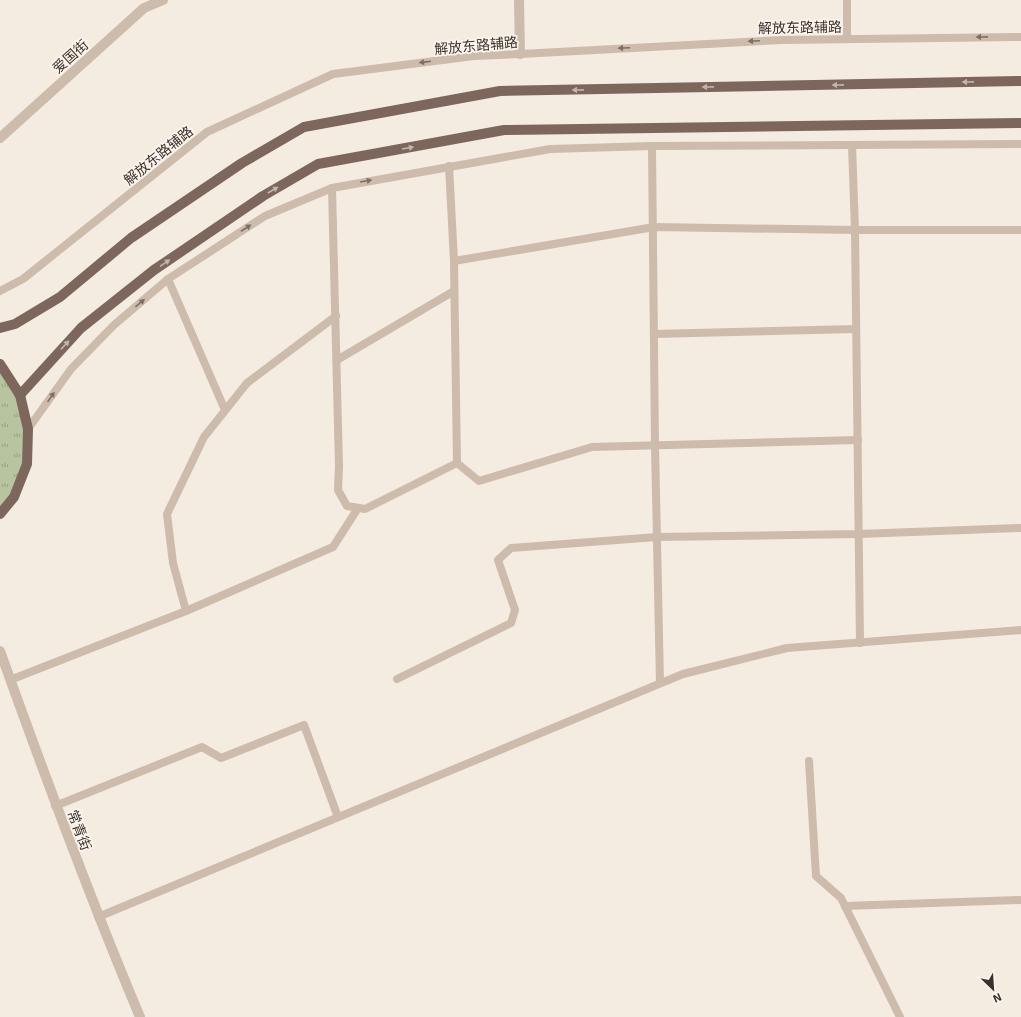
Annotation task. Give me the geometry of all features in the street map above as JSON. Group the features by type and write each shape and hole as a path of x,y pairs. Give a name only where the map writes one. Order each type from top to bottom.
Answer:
{"main road":[{"path":"0,328 15,324 60,297 131,238 242,163 304,127 500,91 1021,81"},
{"path":"20,395 81,328 154,270 263,196 318,164 504,130 1021,123"},
{"path":"0,364 20,395 28,429 27,464 14,497 0,514"}],"street":[{"name":"爱国街","path":"0,138 144,8 163,0"},
{"path":"519,0 520,54"},
{"name":"常青街","path":"0,651 55,806 98,917 140,1017"}],"lane":[{"path":"847,39 848,0"},
{"name":"解放东路辅路","path":"0,291 23,279 207,132 333,74 474,56 781,40 1021,36"},
{"path":"28,429 70,369 114,325 168,279 265,216 332,188 550,149 652,146 1021,144"},
{"path":"852,145 855,230 860,642"},
{"path":"652,146 655,446 660,683"},
{"path":"449,166 454,261 457,464"},
{"path":"332,188 337,360 338,490 347,506 365,509 457,464"},
{"path":"454,261 654,227 855,230 1021,230"},
{"path":"168,279 225,410"},
{"path":"337,360 454,291"},
{"path":"186,611 173,563 167,514 204,437 247,383 336,316"},
{"path":"654,334 856,330"},
{"path":"457,464 479,481 592,447 858,440"},
{"path":"10,680 186,611 333,546 358,508"},
{"path":"397,679 511,623 515,610 498,560 511,548 657,537 859,534 1021,528"},
{"path":"98,917 683,674 787,648 1021,630"},
{"path":"55,806 202,747 221,758 304,725 338,817"},
{"path":"809,761 816,876 841,898 900,1017"},
{"path":"845,906 1021,900"}],"green space":[{"path":"0,364 20,395 27,464 0,514"}]}
